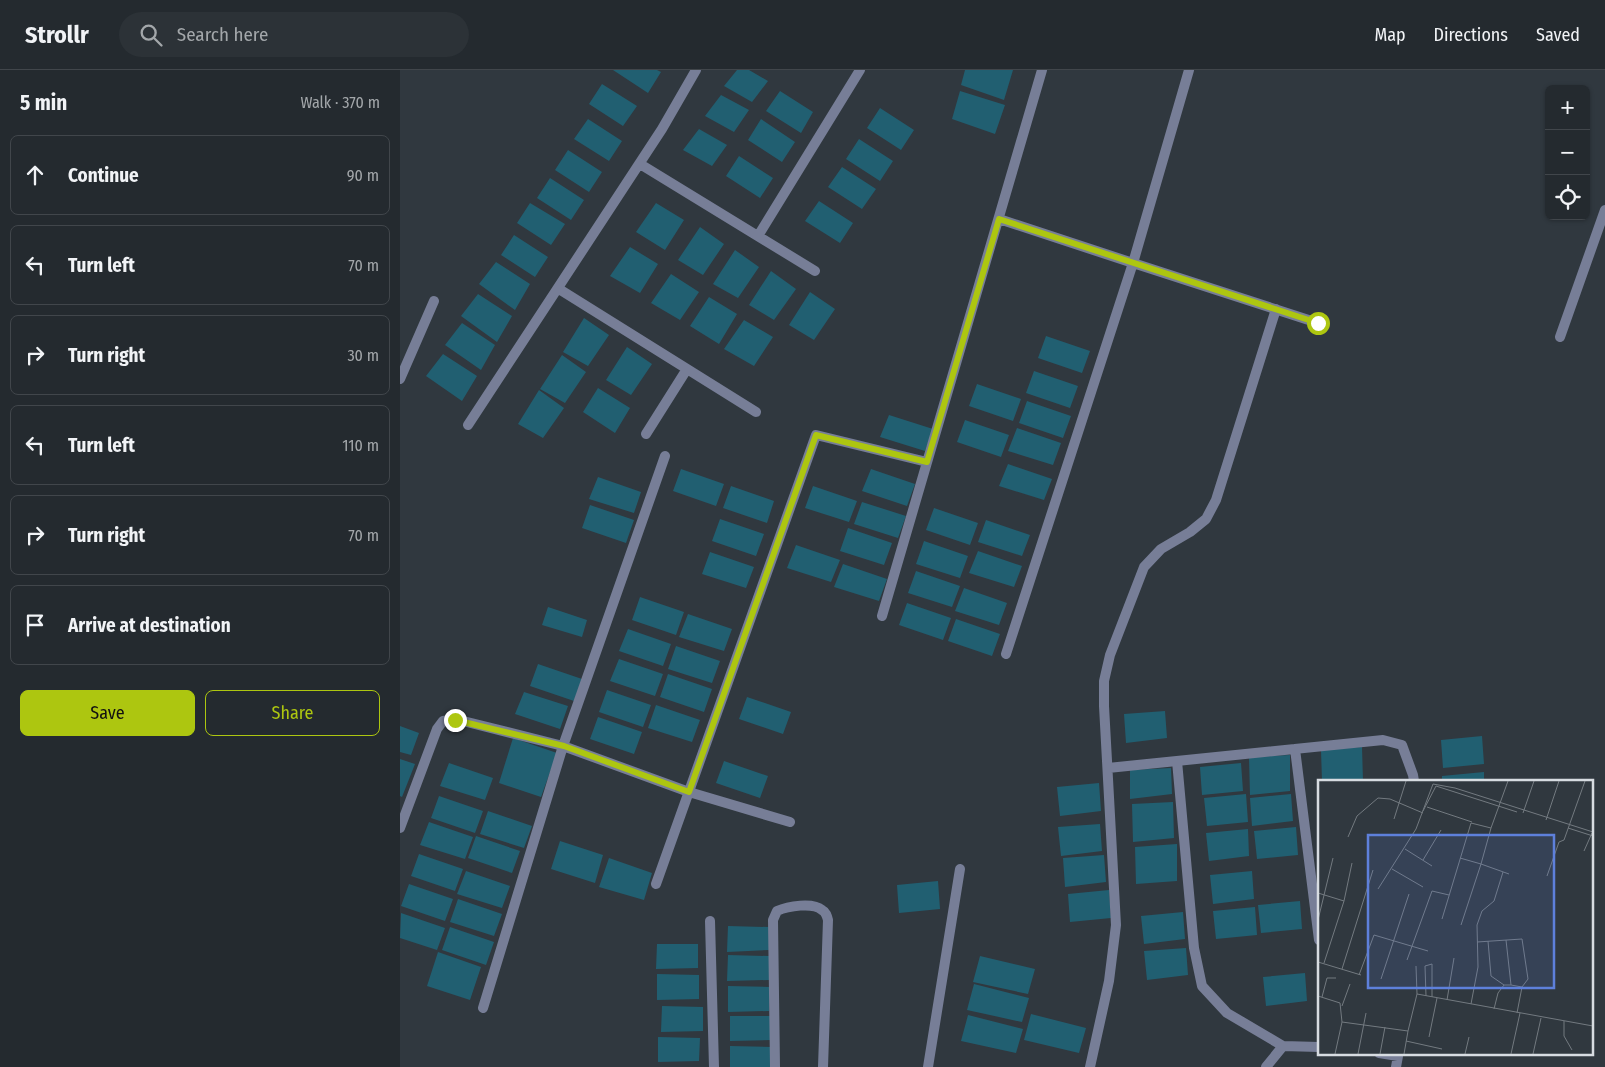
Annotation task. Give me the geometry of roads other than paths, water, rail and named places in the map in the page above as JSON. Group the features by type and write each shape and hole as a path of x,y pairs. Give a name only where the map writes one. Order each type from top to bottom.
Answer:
{"street":[{"path":"468,425 640,164 696,70"},
{"path":"758,236 860,70"},
{"path":"882,616 1042,70"},
{"path":"1006,654 1134,263 1189,70"},
{"path":"640,164 814,271"},
{"path":"1560,337 1605,210"},
{"path":"999,219 1318,323"},
{"path":"558,289 756,412"},
{"path":"400,379 434,301"},
{"path":"1090,1067 1109,981 1116,925 1104,706 1104,681 1110,655 1144,568 1161,548 1190,532 1206,518 1216,500 1276,308"},
{"path":"646,434 686,368"},
{"path":"656,884 816,435 927,462"},
{"path":"483,1008 564,746 665,456"},
{"path":"400,828 437,728 443,721 455,720 564,746 689,792 790,822"},
{"path":"1108,768 1383,740 1402,745 1414,780"},
{"path":"1295,750 1318,932"},
{"path":"1177,761 1194,948 1202,986 1227,1013 1283,1046 1318,1047"},
{"path":"928,1067 960,869"},
{"path":"775,1067 773,920 777,910 789,906 817,906 824,911 828,920 823,1067"},
{"path":"710,921 714,1067"},
{"path":"1266,1067 1283,1046"},
{"path":"1396,1067 1400,1054"}]}
